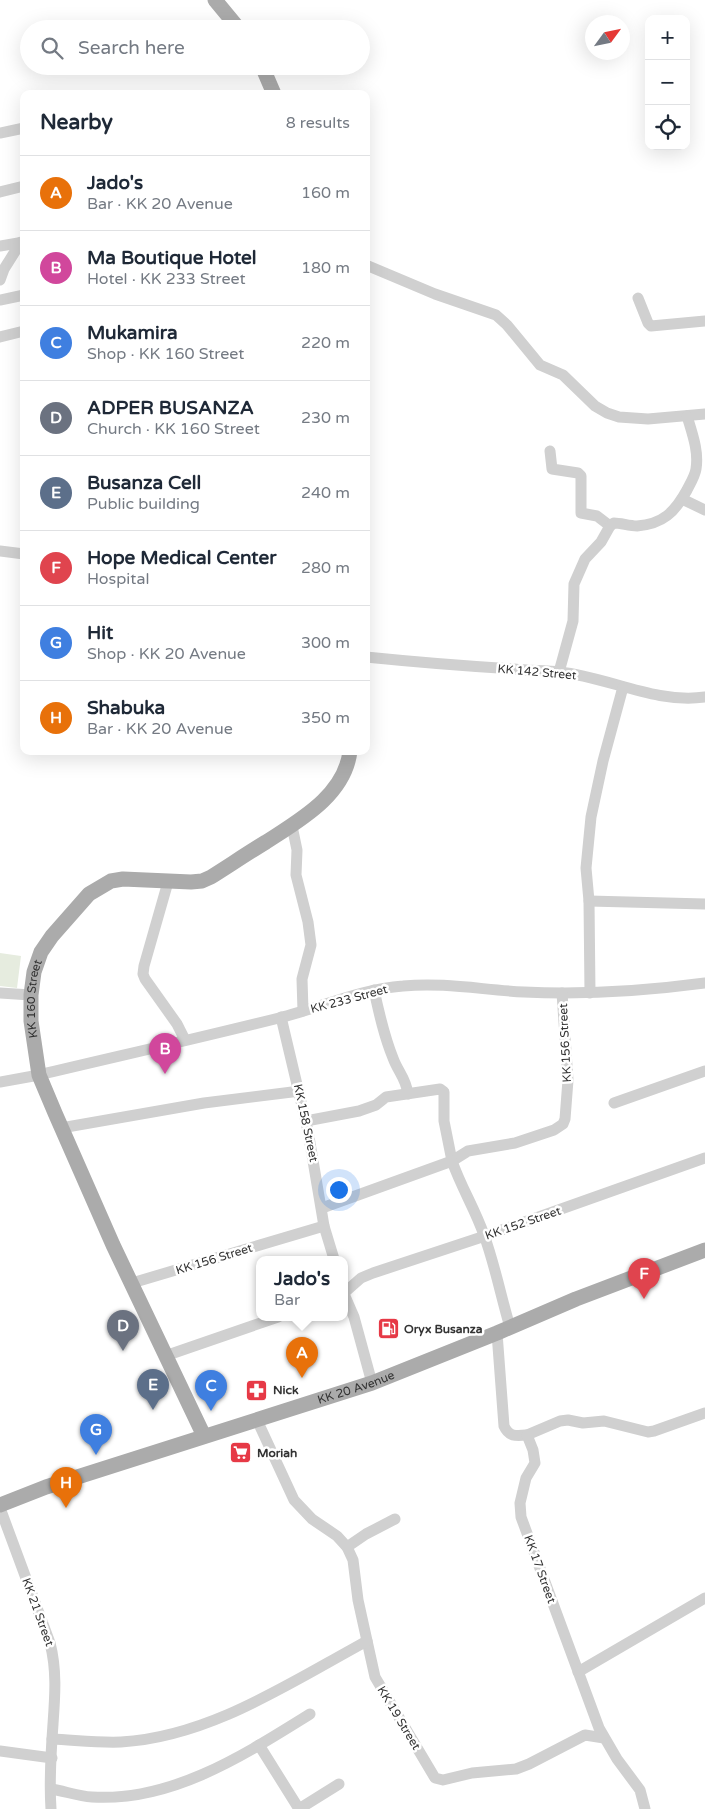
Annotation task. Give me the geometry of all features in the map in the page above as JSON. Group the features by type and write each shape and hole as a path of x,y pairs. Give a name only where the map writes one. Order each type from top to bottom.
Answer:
{"main road":[{"path":"215,0 232,20"},
{"path":"266,75 272,90"},
{"name":"KK 160 Street","path":"204,1436 132,1284 39,1075 33,1044 31,996 34,972 41,952 52,936 89,894 111,881 123,879 168,882 202,881 211,877 310,813 337,785 346,767 349,755"},
{"name":"KK 20 Avenue","path":"0,1506 46,1487 372,1383 576,1299 705,1251"}],"street":[{"path":"0,133 20,129"},
{"path":"0,192 20,187"},
{"path":"0,246 20,242"},
{"path":"0,280 4,269 20,245"},
{"path":"370,267 435,294 496,315 507,324 540,365 563,375 595,406 607,413 619,417 648,419 705,414"},
{"path":"0,300 20,296"},
{"path":"638,298 651,326 705,321"},
{"path":"0,337 20,332"},
{"path":"559,672 573,621 574,584 585,559 601,542 610,526 616,523 637,526 665,518 674,512 682,499 696,470 696,451 687,416"},
{"path":"550,450 552,469 578,473 581,476 581,513 598,516 610,526"},
{"path":"682,499 705,510"},
{"path":"0,551 20,554"},
{"name":"KK 142 Street","path":"370,657 559,672 680,698 705,697"},
{"path":"590,993 589,901 586,868 591,817 603,761 623,687"},
{"path":"292,826 297,850 296,875 308,922 311,945 302,979 303,1011"},
{"path":"168,882 143,974 149,986 177,1024 185,1040"},
{"path":"589,901 705,904"},
{"name":"KK 233 Street","path":"0,1082 39,1075 281,1017 374,990 402,986 450,985 522,992 590,993 658,989 705,982"},
{"path":"374,990 387,1044 395,1064 406,1080 408,1094"},
{"path":"0,993 31,996"},
{"name":"KK 156 Street","path":"322,1208 452,1161 468,1151 515,1143 554,1130 563,1124 565,1120 568,1080 562,993"},
{"name":"KK 158 Street","path":"281,1017 300,1091 324,1226 333,1256"},
{"path":"614,1103 705,1071"},
{"path":"306,1121 359,1111 376,1105 386,1097 440,1089 443,1091 444,1121 452,1161 485,1236 503,1330 504,1426 511,1435 527,1435 560,1421 568,1420 604,1422 648,1432 705,1413"},
{"path":"62,1128 204,1103 300,1091"},
{"name":"KK 152 Street","path":"348,1290 361,1278 373,1273 485,1236 705,1158"},
{"name":"KK 156 Street","path":"132,1284 324,1226"},
{"path":"348,1304 354,1318 372,1383"},
{"path":"165,1356 266,1321"},
{"path":"257,1420 294,1500 312,1519 337,1536 347,1546 395,1519"},
{"name":"KK 17 Street","path":"527,1435 533,1450 535,1463 526,1478 520,1503 521,1517 604,1738 616,1759 640,1790 645,1809"},
{"name":"KK 21 Street","path":"0,1506 50,1643 54,1659 55,1687 51,1809"},
{"name":"KK 19 Street","path":"347,1546 353,1560 355,1580 372,1666 378,1683 437,1780 472,1773 516,1769 585,1735 604,1738"},
{"path":"578,1672 705,1598"},
{"path":"52,1739 120,1742 168,1734 216,1720 255,1702 367,1641"},
{"path":"51,1788 92,1797 135,1795 183,1783 240,1757 310,1714"},
{"path":"259,1745 299,1809 338,1784"},
{"path":"0,1751 52,1758"}],"shaded area":[{"path":"0,953 21,956 17,988 0,986"}],"place":[{"name":"Ma Boutique Hotel","path":"165,1074"},
{"name":"Hope Medical Center","path":"644,1299"},
{"name":"Oryx Busanza","path":"388,1329"},
{"name":"ADPER BUSANZA","path":"123,1351"},
{"name":"Jado's","path":"302,1378"},
{"name":"Nick","path":"257,1390"},
{"name":"Busanza Cell","path":"153,1410"},
{"name":"Mukamira","path":"211,1411"},
{"name":"Moriah","path":"241,1453"},
{"name":"Hit","path":"96,1455"},
{"name":"Shabuka","path":"66,1508"}]}
